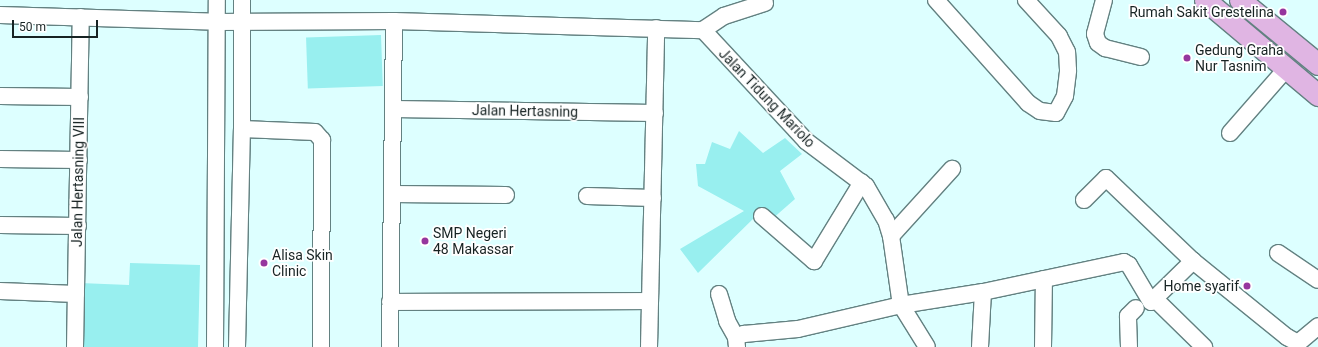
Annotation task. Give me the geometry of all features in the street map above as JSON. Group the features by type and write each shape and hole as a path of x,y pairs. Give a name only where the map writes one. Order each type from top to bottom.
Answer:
{"main road":[{"path":"1205,0 1318,95"},
{"path":"1240,0 1318,64"}],"street":[{"path":"215,347 218,129 217,0"},
{"path":"237,347 242,129 242,0"},
{"path":"936,0 1028,103 1040,111 1056,113 1065,96 1068,70 1067,52 1059,36 1026,0"},
{"path":"1104,0 1095,34 1098,43 1105,48 1141,57"},
{"path":"0,15 217,22 394,21 703,30 724,16 765,3"},
{"name":"Jalan Hertasning VIII","path":"75,347 81,17"},
{"path":"390,347 394,21"},
{"path":"649,347 656,28"},
{"name":"Jalan Tidung Mariolo","path":"703,30 806,141 862,182 877,203 891,236 901,305 927,347"},
{"path":"1230,132 1286,68"},
{"path":"0,96 80,97"},
{"name":"Jalan Hertasning","path":"394,109 655,113"},
{"path":"242,129 315,132 322,140 321,347"},
{"path":"0,159 79,160"},
{"path":"891,236 952,169"},
{"path":"1084,200 1106,178 1193,261 1294,342 1303,341 1318,326"},
{"path":"762,216 814,261 862,182"},
{"path":"392,194 506,195"},
{"path":"587,196 653,198"},
{"path":"0,225 78,226"},
{"path":"1278,253 1318,280"},
{"path":"1153,300 1193,261"},
{"path":"720,294 727,321 737,342 744,334 798,329 901,305 983,292 1127,262 1153,300 1204,347"},
{"path":"1043,347 1044,279"},
{"path":"0,291 76,294"},
{"path":"980,347 983,292"},
{"path":"390,302 650,301"},
{"path":"1129,347 1128,316 1136,308"},
{"path":"1128,330 1139,347"}],"shaded area":[{"path":"381,35 383,86 308,89 306,38"},
{"path":"739,131 763,153 785,138 802,154 780,171 795,199 771,220 758,214 698,273 680,249 744,211 698,186 696,164 705,164 712,142 730,149"},
{"path":"130,263 200,265 198,347 77,347 80,283 129,285"}],"place":[{"name":"Rumah Sakit Grestelina","path":"1283,12"},
{"name":"Gedung Graha Nur Tasnim","path":"1187,58"},
{"name":"SMP Negeri 48 Makassar","path":"425,241"},
{"name":"Alisa Skin Clinic","path":"264,263"},
{"name":"Home syarif","path":"1247,286"}]}
